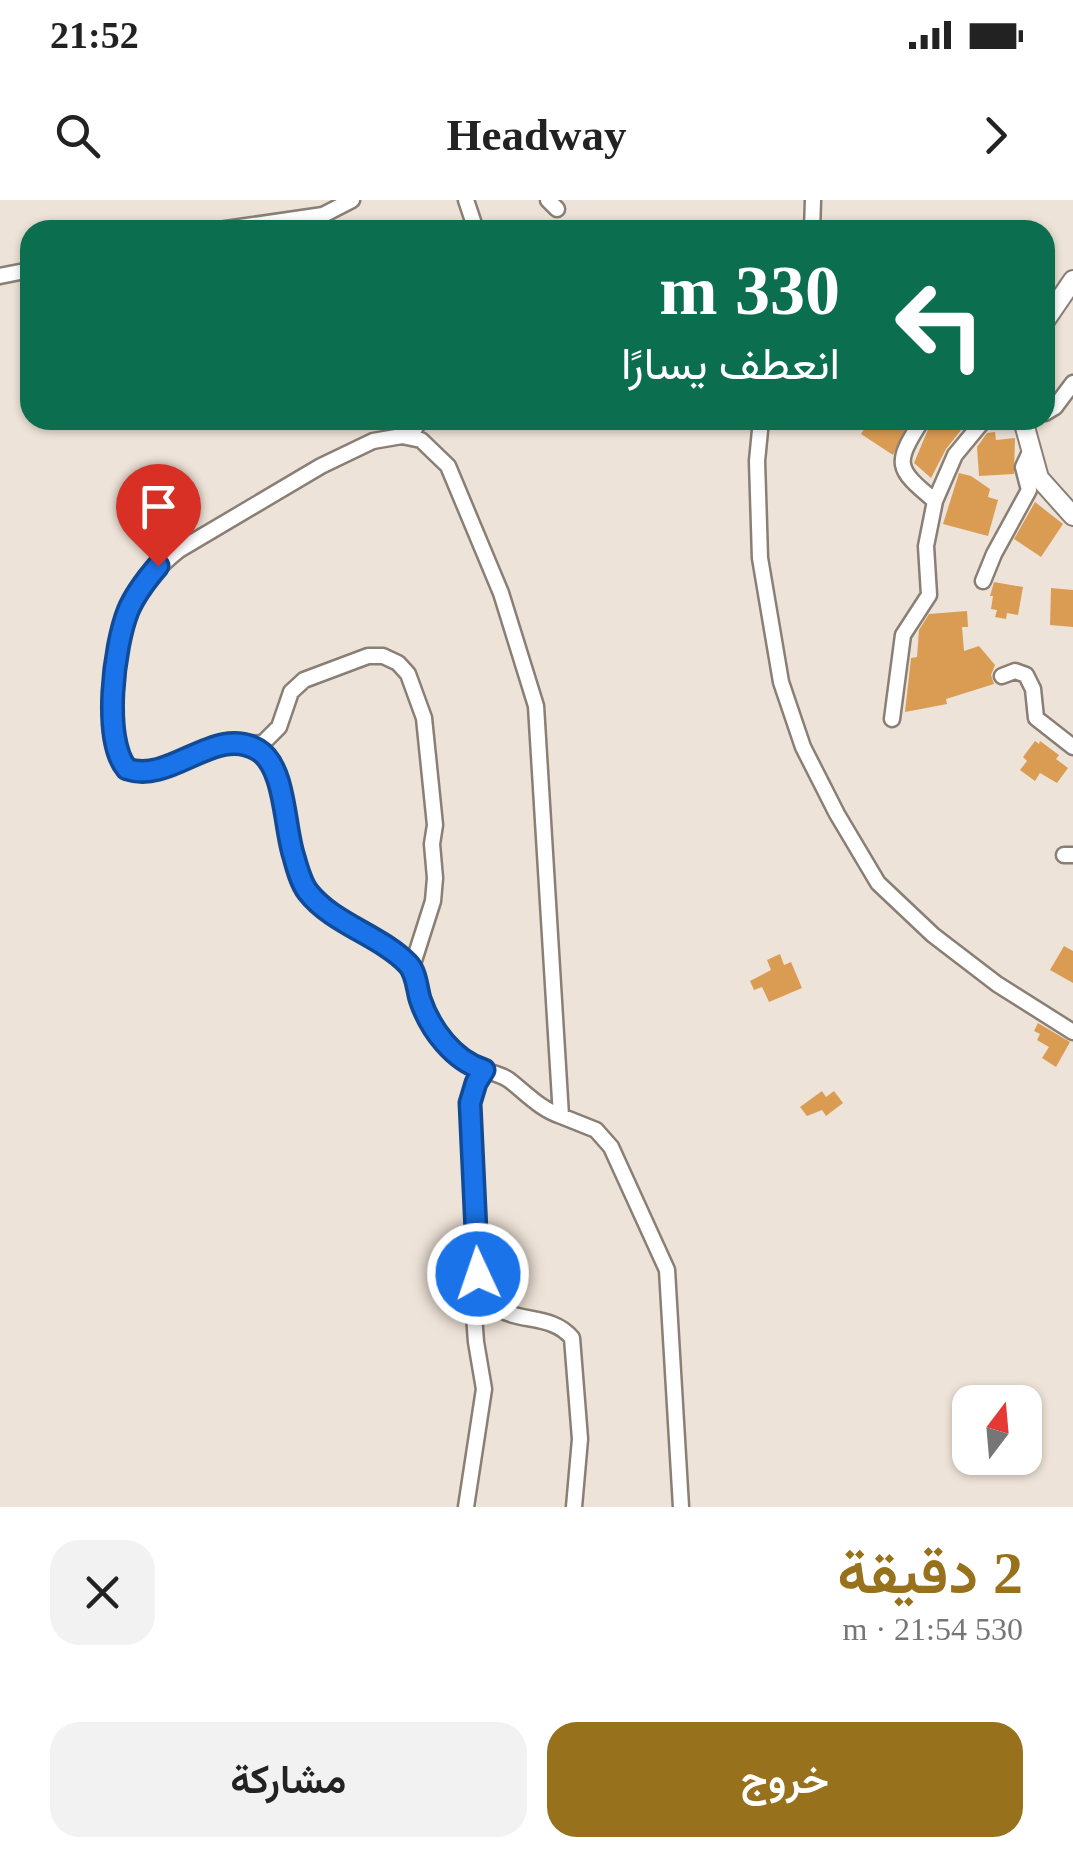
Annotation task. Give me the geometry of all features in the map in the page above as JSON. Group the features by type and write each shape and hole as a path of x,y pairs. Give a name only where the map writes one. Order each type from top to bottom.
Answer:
{"street":[{"path":"285,220 324,214 352,200"},
{"path":"1055,307 1073,280"},
{"path":"1055,407 1073,383"},
{"path":"410,438 414,430"},
{"path":"761,430 757,461 760,558 781,682 803,747 820,781 878,882 888,892 934,935 997,984 1073,1032"},
{"path":"916,430 902,452 900,466 910,481 935,501"},
{"path":"892,719 903,635 928,595 926,546 935,501 955,455 976,430"},
{"path":"1025,430 1039,478 1073,516"},
{"path":"1037,430 1049,473 1073,502"},
{"path":"561,1116 536,706 501,593 448,466 429,446 410,438 382,439 358,446 321,466 158,566 136,594 127,614 116,660 112,726 120,761 127,769 151,772 212,748 263,743 279,728 291,692 304,680 368,656 384,656 408,674 424,718 435,825 433,901 412,967 431,1026 463,1059 508,1080 531,1100 561,1116 596,1130 611,1147 667,1270 681,1507"},
{"path":"983,581 1028,490 1023,467 1030,452"},
{"path":"1002,676 1015,671 1026,674 1033,689 1036,718 1073,747"},
{"path":"242,744 260,751 270,762 290,843 308,893 412,967"},
{"path":"484,1070 470,1103 478,1274 487,1300 514,1316 564,1330 572,1338 580,1439 574,1507"},
{"path":"466,1507 484,1389 476,1342 466,1211 474,1190"}],"building":[{"path":"864,430 905,430 893,455 861,434"},
{"path":"928,430 961,430 931,478 914,463"},
{"path":"995,432 996,440 1015,438 1014,474 979,476 977,447 987,433"},
{"path":"959,473 990,489 988,497 998,500 988,536 943,524"},
{"path":"1035,502 1063,524 1041,557 1014,539"},
{"path":"994,582 1023,587 1018,615 995,617 997,610 991,609 990,596"},
{"path":"1051,588 1073,590 1073,627 1050,625"},
{"path":"967,611 968,627 962,627 964,651 979,646 995,665 991,675 994,684 946,699 947,704 905,712 911,658 917,657 919,630 929,614"},
{"path":"1035,741 1059,755 1056,759 1068,768 1057,783 1040,773 1035,781 1020,770 1027,761 1023,757"},
{"path":"1064,946 1073,951 1073,983 1050,970"},
{"path":"780,954 784,965 791,962 802,988 769,1002 762,987 754,990 750,981 771,970 767,960"},
{"path":"1038,1023 1070,1042 1056,1067 1042,1058 1049,1047 1037,1040 1040,1034 1034,1031"},
{"path":"822,1091 826,1097 834,1091 843,1103 826,1116 822,1110 807,1116 800,1107"}],"route":[{"path":"158,566 136,594 127,614 116,660 112,726 120,761 135,772 151,772 212,748 242,744 260,751 270,762 290,843 308,893 412,967 431,1026 463,1059 484,1070 470,1103 478,1274"}]}
